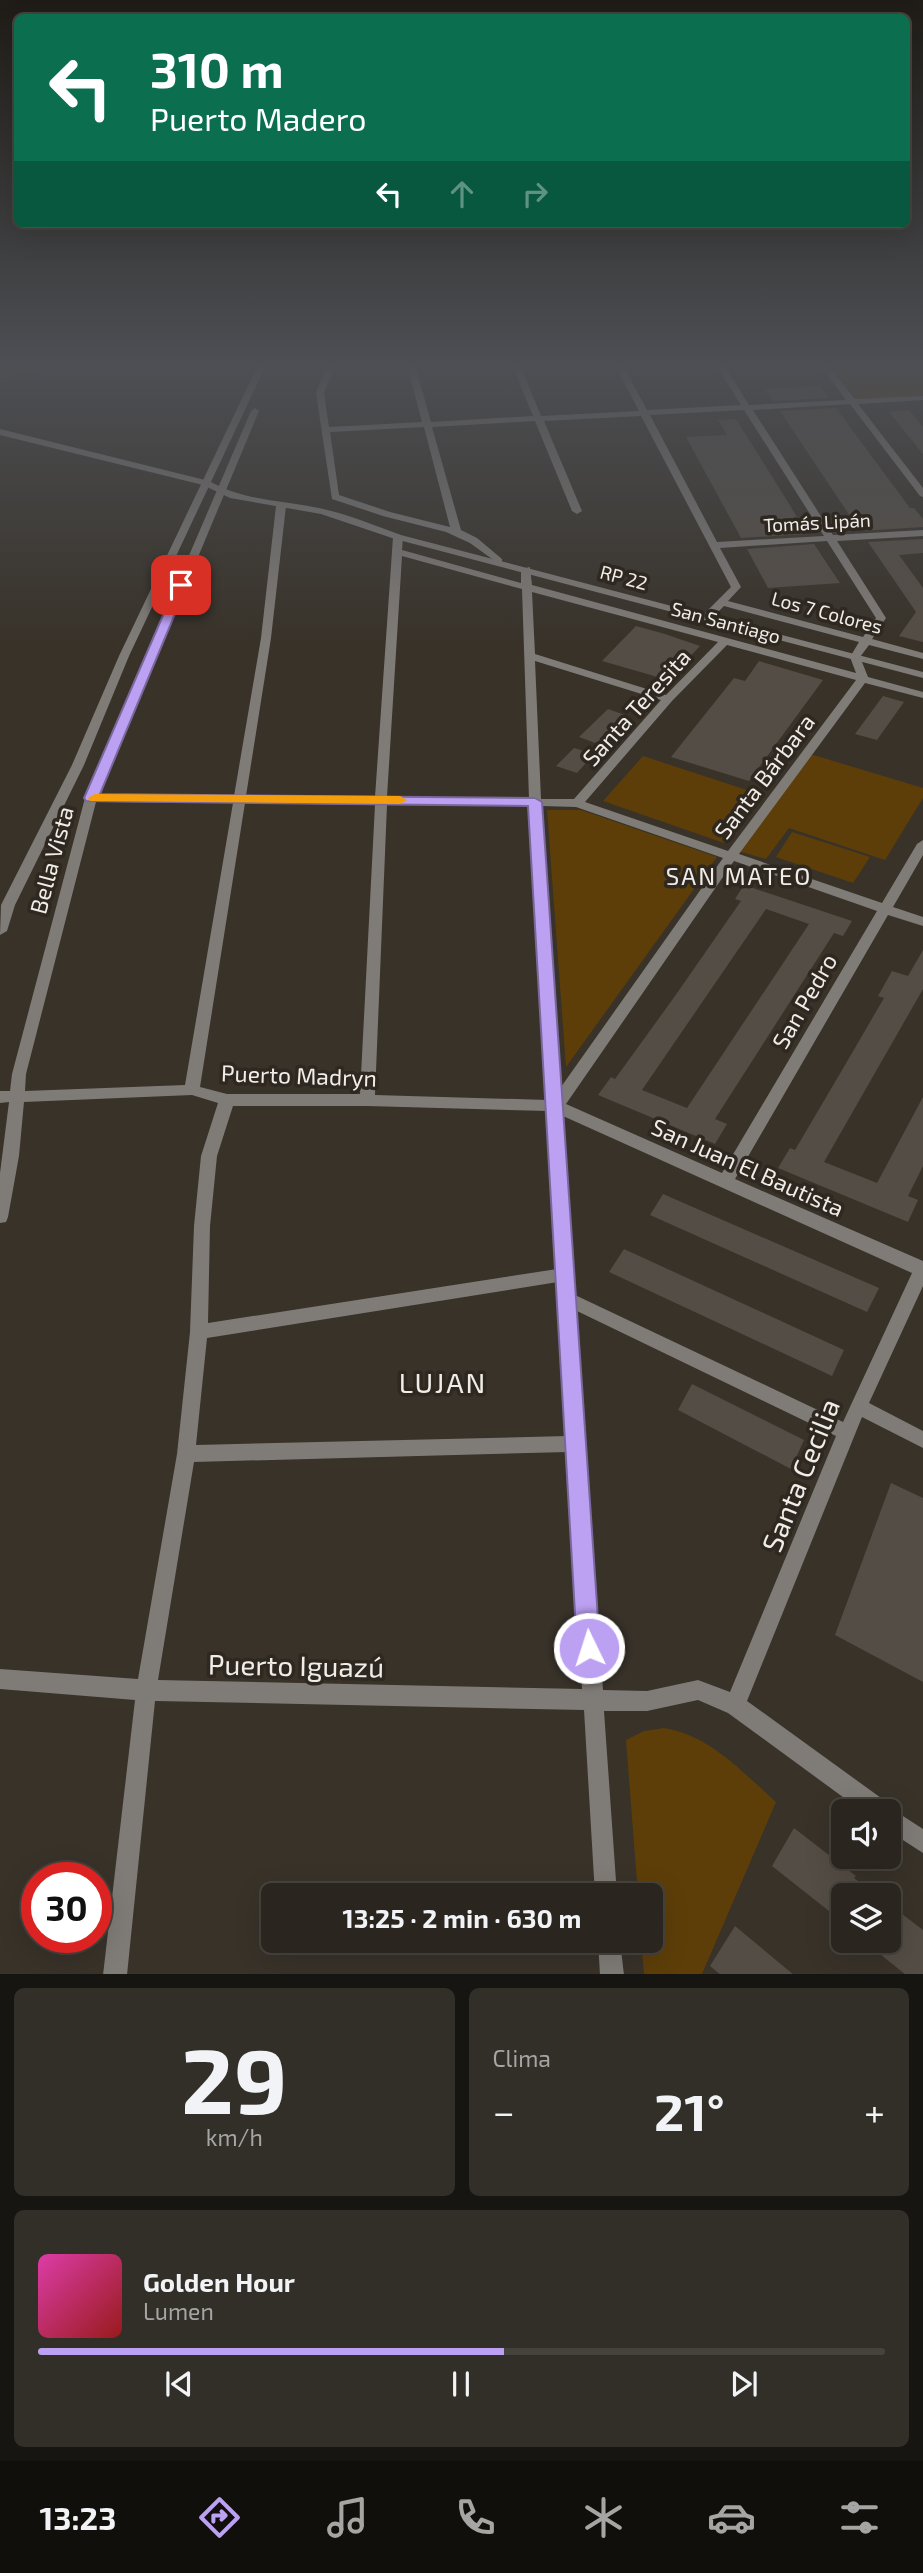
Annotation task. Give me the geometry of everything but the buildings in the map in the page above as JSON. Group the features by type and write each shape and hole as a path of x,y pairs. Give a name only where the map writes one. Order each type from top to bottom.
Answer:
{"street":[{"path":"101,457 206,483 222,494"},
{"path":"0,931 8,905 78,765 124,656 218,457"},
{"name":"Bella Vista","path":"0,1217 11,1156 8,1096 19,1074 91,798 237,457"},
{"path":"329,457 335,497 390,515 456,530 478,541 499,561"},
{"path":"437,457 456,530"},
{"path":"555,457 577,511"},
{"path":"666,457 736,587 707,617"},
{"path":"779,457 881,618 855,657 863,678"},
{"path":"895,457 923,494"},
{"name":"RP 22","path":"222,494 317,510 398,537 923,675"},
{"path":"192,1090 266,638 281,506"},
{"name":"Tomás Lipán","path":"714,545 923,533"},
{"path":"367,1100 381,800 398,537"},
{"name":"San Santiago","path":"398,552 923,695"},
{"path":"526,569 535,802 605,1883"},
{"name":"Los 7 Colores","path":"721,602 923,656"},
{"name":"Santa Teresita","path":"577,803 668,699 726,640"},
{"path":"529,656 668,699"},
{"name":"Santa Bárbara","path":"556,1106 730,857 863,678"},
{"path":"91,798 577,803 923,922"},
{"name":"San Pedro","path":"725,1182 923,844"},
{"name":"Puerto Madryn","path":"8,1096 192,1090 228,1100 367,1100 556,1106"},
{"path":"116,1974 146,1690 186,1454 199,1332 202,1226 209,1156 228,1100"},
{"name":"San Juan El Bautista","path":"556,1106 923,1269"},
{"name":"Santa Cecilia","path":"735,1705 858,1406 923,1269"},
{"path":"199,1332 566,1274"},
{"path":"568,1299 848,1433"},
{"path":"858,1406 923,1440"},
{"path":"186,1454 576,1444"},
{"name":"Puerto Iguazú","path":"0,1679 146,1690 647,1701 698,1690 735,1705 864,1799"},
{"path":"901,1826 923,1842"},
{"path":"610,1953 612,1974"}],"shaded area":[{"path":"810,754 923,788 923,798 885,860 789,828 766,859 738,851"},
{"path":"643,756 762,795 724,843 603,801"},
{"path":"547,810 581,810 717,857 566,1067"},
{"path":"792,832 870,857 853,883 776,857"},
{"path":"664,1728 681,1732 711,1747 738,1767 776,1802 702,1974 644,1974 642,1953 663,1953 663,1883 637,1883 626,1740 644,1731"}],"slow traffic":[{"path":"95,798 400,800"}],"district":[{"name":"SAN MATEO","path":"739,875"},
{"name":"LUJAN","path":"443,1382"}],"route":[{"path":"181,585 91,798 535,802 589,1648"}]}
